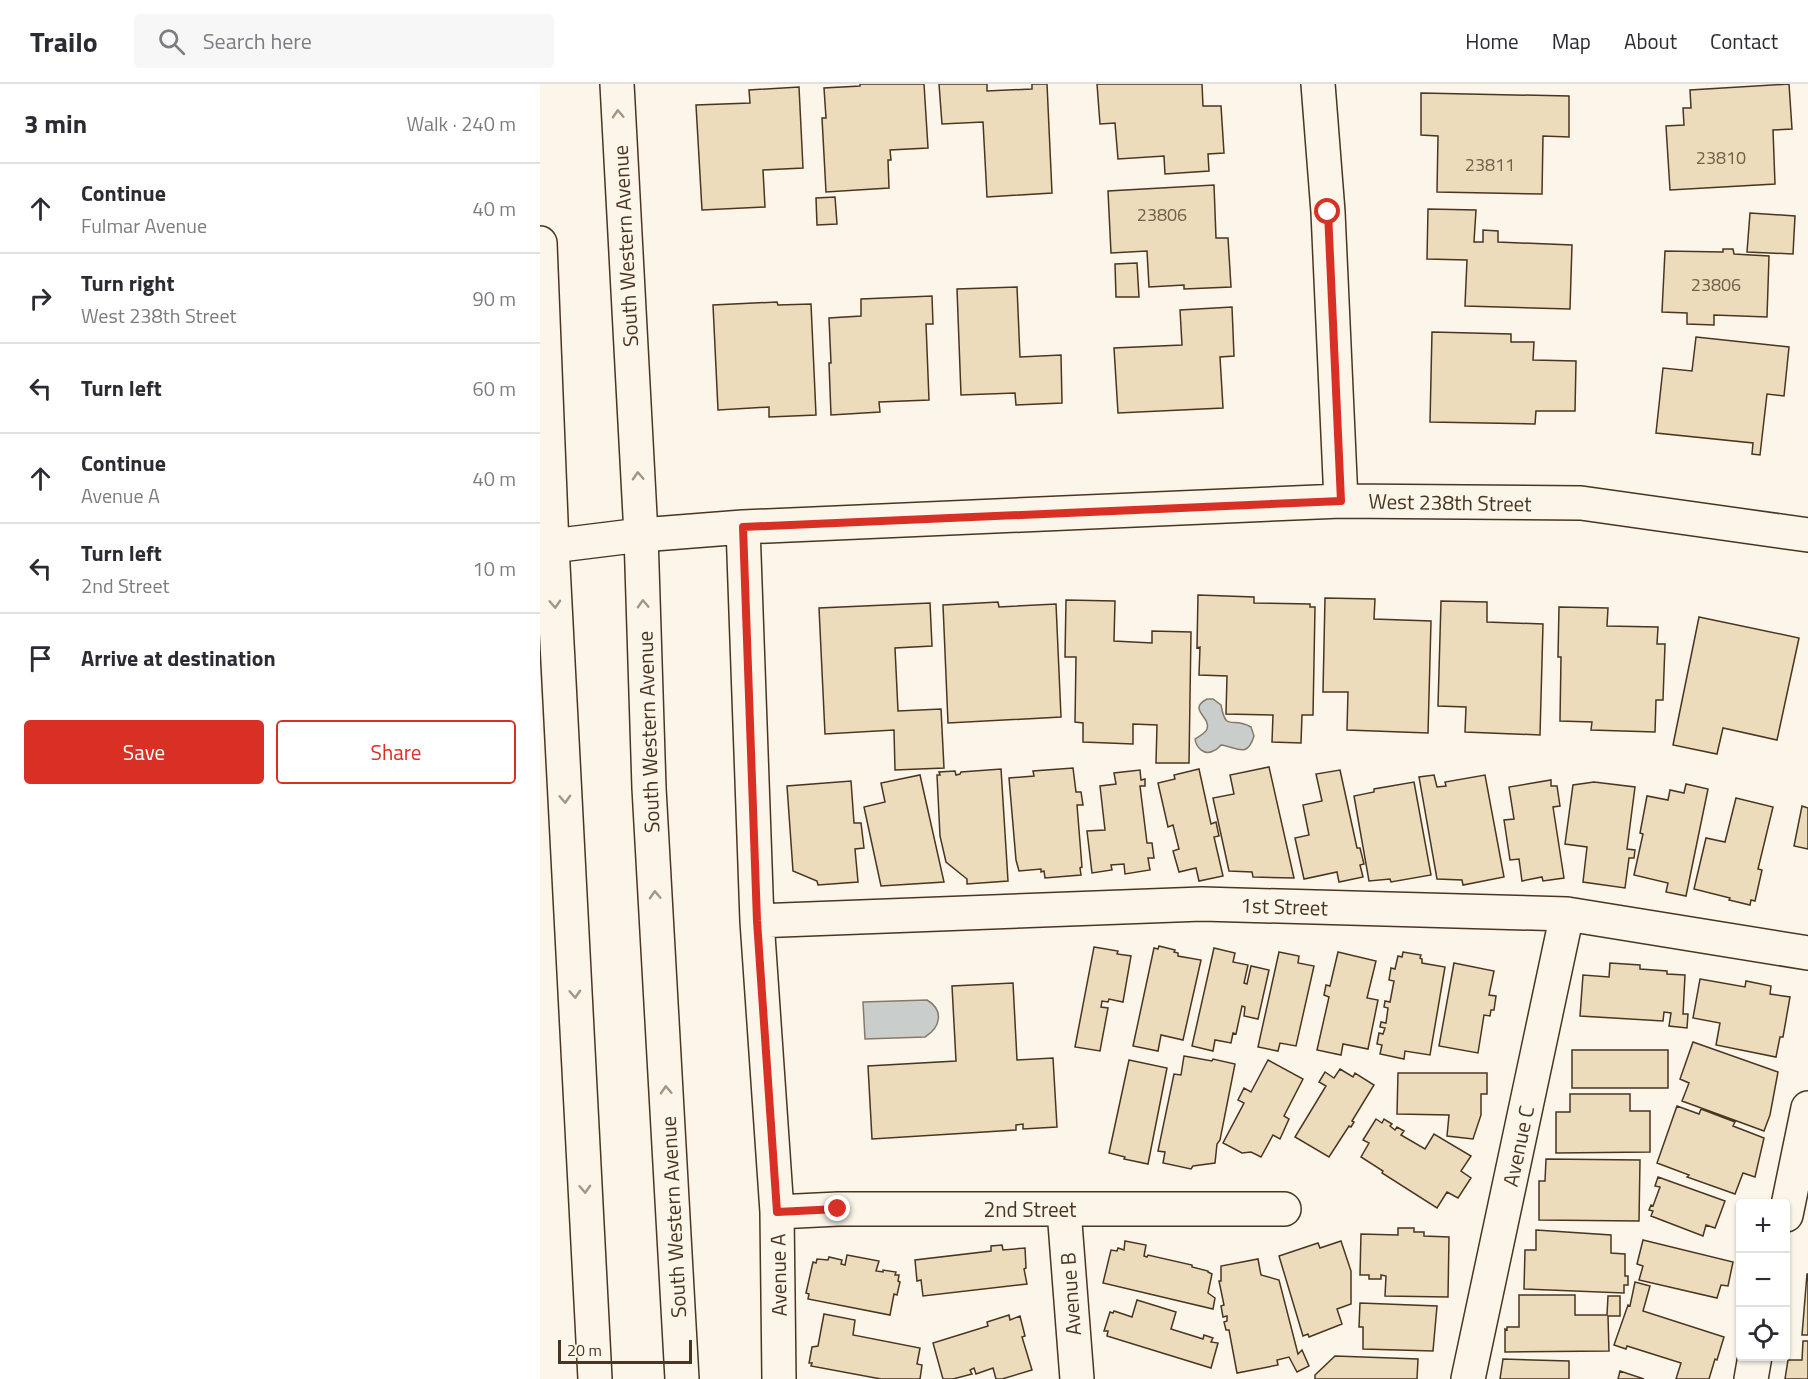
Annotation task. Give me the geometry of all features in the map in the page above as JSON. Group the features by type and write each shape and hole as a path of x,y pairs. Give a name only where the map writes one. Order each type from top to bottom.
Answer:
{"street":[{"name":"South Western Avenue","path":"617,84 641,535 649,788 682,1379"},
{"path":"1318,84 1328,212 1341,501"},
{"path":"540,243 552,546 594,1379"},
{"name":"West 238th Street","path":"552,546 641,535 743,527 1341,501 1581,503 1808,535"},
{"name":"Avenue A","path":"743,527 757,921 777,1212 779,1379"},
{"name":"1st Street","path":"757,921 1202,904 1567,914 1808,953"},
{"name":"Avenue C","path":"1468,1379 1567,914"},
{"path":"1788,1199 1808,1108"},
{"name":"2nd Street","path":"777,1212 838,1209 1284,1209"},
{"name":"Avenue B","path":"1064,1210 1077,1379"},
{"path":"1751,1379 1754,1361"}],"shaded area":[{"path":"1207,699 1213,699 1221,705 1225,719 1228,721 1251,727 1254,736 1248,747 1241,750 1221,745 1210,752 1204,752 1199,748 1195,739 1205,732 1207,724 1199,706"},
{"path":"927,1000 936,1009 938,1018 937,1024 925,1037 865,1039 863,1002"}],"building":[{"path":"860,84 924,84 928,148 890,150 889,188 826,192 822,118 826,118 824,88 860,86"},
{"path":"939,84 987,84 987,91 1032,89 1032,84 1047,84 1052,193 987,197 983,122 942,124"},
{"path":"1097,84 1202,84 1203,106 1221,106 1224,153 1208,154 1209,171 1165,174 1164,156 1118,159 1115,123 1100,124"},
{"path":"1789,84 1792,129 1773,130 1775,184 1670,190 1666,126 1684,125 1683,108 1691,108 1690,90"},
{"path":"799,87 803,168 763,170 765,207 702,210 696,105 750,103 749,90"},
{"path":"1421,93 1569,96 1569,137 1543,136 1542,194 1437,192 1438,136 1421,135"},
{"path":"1214,185 1216,238 1228,238 1231,287 1184,289 1184,285 1149,287 1147,251 1111,253 1108,191"},
{"path":"835,197 837,224 817,225 816,198"},
{"path":"1428,209 1476,210 1474,242 1483,242 1483,230 1498,231 1498,242 1572,245 1570,309 1465,306 1467,260 1427,259"},
{"path":"1750,213 1795,216 1793,254 1747,252"},
{"path":"1723,249 1733,249 1734,254 1769,256 1767,317 1714,315 1714,325 1687,324 1687,313 1662,312 1665,251 1723,252"},
{"path":"1137,263 1139,297 1116,297 1115,264"},
{"path":"1017,287 1020,357 1061,355 1062,403 1016,405 1015,393 961,395 957,289"},
{"path":"932,296 933,324 926,324 929,400 879,402 880,412 831,415 829,318 861,316 861,299"},
{"path":"777,302 778,305 811,304 816,415 769,417 769,407 718,410 713,305"},
{"path":"1232,307 1234,356 1220,357 1223,408 1118,413 1114,348 1182,345 1180,310"},
{"path":"1432,332 1511,334 1511,342 1534,342 1533,360 1576,361 1575,411 1536,411 1535,424 1430,422"},
{"path":"1696,337 1789,347 1784,396 1767,394 1760,455 1752,454 1753,443 1656,433 1663,368 1692,371"},
{"path":"1198,595 1254,597 1254,603 1310,604 1310,607 1315,607 1313,715 1302,715 1301,743 1272,742 1273,715 1226,714 1227,676 1199,675"},
{"path":"1325,598 1375,599 1374,619 1431,621 1428,733 1347,730 1348,692 1323,692"},
{"path":"1066,600 1115,601 1114,641 1152,643 1152,631 1191,632 1189,763 1156,763 1157,725 1133,724 1133,744 1083,742 1083,723 1075,722 1076,657 1065,657"},
{"path":"1441,601 1487,602 1487,622 1543,624 1540,735 1465,732 1466,707 1438,706"},
{"path":"998,602 999,607 1056,604 1061,717 948,723 943,605"},
{"path":"930,603 932,646 895,648 898,711 941,709 944,768 895,770 894,730 825,734 819,608"},
{"path":"1559,607 1608,608 1607,626 1658,627 1657,644 1665,644 1663,700 1656,700 1655,732 1591,730 1592,722 1560,721"},
{"path":"1699,617 1799,638 1777,740 1723,728 1717,754 1673,745"},
{"path":"1269,767 1294,878 1253,877 1252,872 1229,871 1213,798 1234,794 1230,775"},
{"path":"1073,768 1076,792 1081,792 1083,805 1077,805 1081,875 1045,878 1044,871 1041,872 1041,869 1019,871 1016,860 1009,778 1034,776 1033,771"},
{"path":"1001,769 1008,881 967,884 967,879 946,862 940,836 937,775 940,775 939,772 955,771 956,775 961,772"},
{"path":"1199,769 1211,824 1216,822 1219,836 1214,837 1223,876 1199,881 1196,868 1179,872 1173,851 1179,849 1173,825 1168,827 1158,783 1175,779 1174,775"},
{"path":"1140,770 1141,780 1145,779 1145,786 1140,786 1147,843 1152,843 1154,858 1148,858 1150,870 1125,874 1124,864 1111,865 1112,870 1092,873 1087,831 1105,830 1100,786 1116,784 1114,773"},
{"path":"1340,770 1357,848 1360,848 1364,864 1360,865 1363,877 1339,882 1337,872 1304,879 1295,838 1309,835 1303,805 1322,801 1316,774"},
{"path":"920,775 944,882 881,886 864,807 885,802 881,783"},
{"path":"1434,775 1437,787 1446,786 1445,782 1485,775 1504,877 1463,885 1462,880 1437,879 1419,777"},
{"path":"1551,780 1551,786 1557,786 1560,806 1553,807 1564,878 1543,881 1542,877 1522,881 1519,859 1510,860 1504,820 1514,819 1509,787"},
{"path":"851,781 854,823 861,823 864,848 855,849 858,882 818,885 817,881 793,871 787,786"},
{"path":"1414,782 1431,875 1391,882 1390,879 1369,881 1354,796 1374,792 1374,789"},
{"path":"1594,782 1635,787 1627,849 1635,850 1634,858 1629,858 1625,888 1583,882 1587,847 1565,844 1573,785"},
{"path":"1686,784 1708,789 1686,896 1666,892 1668,883 1634,875 1643,834 1640,833 1647,796 1668,800 1670,790 1684,793"},
{"path":"1736,798 1773,807 1758,869 1762,870 1755,901 1751,900 1750,905 1694,889 1706,838 1725,842"},
{"path":"1802,806 1808,808 1808,849 1794,846"},
{"path":"1159,946 1175,950 1178,956 1201,960 1183,1040 1161,1035 1158,1051 1133,1046 1154,948 1158,949"},
{"path":"1094,947 1131,956 1123,1002 1109,999 1108,1002 1102,1001 1101,1007 1108,1008 1100,1051 1075,1047"},
{"path":"1214,948 1235,953 1233,962 1248,965 1244,983 1247,984 1251,966 1269,970 1258,1019 1244,1016 1245,1007 1242,1006 1236,1034 1233,1033 1231,1043 1215,1040 1213,1051 1192,1046"},
{"path":"1279,952 1299,956 1298,963 1314,966 1296,1046 1280,1043 1278,1051 1258,1047"},
{"path":"1338,952 1376,961 1367,998 1378,1000 1368,1049 1343,1044 1341,1055 1317,1050 1329,997 1324,995 1326,985 1330,986"},
{"path":"1403,952 1421,955 1422,963 1445,967 1430,1055 1405,1051 1404,1059 1380,1054 1382,1045 1377,1044 1379,1033 1383,1034 1385,1028 1380,1027 1381,1022 1386,1023 1388,1008 1384,1007 1385,1001 1390,1002 1394,981 1389,980 1391,968 1395,969 1398,956 1402,957"},
{"path":"1454,963 1494,971 1489,995 1496,996 1494,1010 1491,1010 1490,1016 1484,1015 1478,1053 1439,1046"},
{"path":"1610,963 1640,965 1640,969 1685,975 1683,1014 1688,1014 1687,1028 1669,1026 1671,1013 1664,1012 1663,1021 1580,1016 1583,975 1609,977"},
{"path":"1700,979 1745,987 1746,981 1771,986 1770,994 1790,997 1783,1037 1780,1037 1776,1057 1716,1045 1720,1023 1693,1018"},
{"path":"1013,983 1017,1060 1053,1058 1057,1127 1023,1129 1023,1124 1016,1125 1016,1130 872,1139 868,1066 956,1061 952,986"},
{"path":"1693,1042 1778,1072 1770,1115 1764,1131 1682,1101 1689,1083 1680,1079"},
{"path":"1572,1050 1668,1050 1668,1088 1572,1088"},
{"path":"1184,1056 1235,1064 1220,1140 1217,1144 1215,1163 1193,1166 1191,1169 1163,1163 1165,1152 1158,1151 1174,1074 1181,1075"},
{"path":"1129,1060 1167,1068 1148,1164 1109,1153"},
{"path":"1268,1060 1303,1079 1284,1116 1289,1119 1280,1139 1273,1135 1261,1157 1251,1152 1242,1153 1223,1143 1244,1103 1238,1100 1244,1088 1251,1092"},
{"path":"1340,1069 1353,1077 1355,1073 1374,1085 1352,1121 1354,1122 1351,1127 1349,1126 1329,1157 1295,1137 1326,1086 1319,1082 1325,1072 1334,1078"},
{"path":"1398,1073 1487,1073 1487,1094 1481,1094 1481,1115 1473,1139 1447,1136 1449,1115 1397,1114"},
{"path":"1570,1094 1630,1094 1630,1111 1650,1111 1650,1152 1556,1153 1556,1112 1570,1112"},
{"path":"1677,1106 1699,1114 1701,1109 1735,1122 1733,1126 1764,1138 1755,1177 1743,1173 1735,1194 1687,1177 1689,1175 1657,1163"},
{"path":"1376,1119 1382,1123 1384,1119 1392,1124 1390,1126 1395,1130 1397,1127 1404,1131 1401,1135 1425,1149 1434,1134 1471,1156 1461,1171 1471,1178 1458,1198 1447,1192 1437,1208 1361,1157 1369,1143 1363,1140"},
{"path":"1546,1159 1640,1160 1639,1221 1539,1220 1539,1181 1545,1181"},
{"path":"1658,1177 1725,1201 1715,1228 1706,1225 1703,1236 1651,1216 1653,1211 1649,1210 1651,1205 1653,1206 1660,1187 1655,1186"},
{"path":"1398,1228 1414,1228 1414,1232 1424,1232 1424,1236 1449,1237 1448,1297 1385,1296 1386,1276 1381,1275 1381,1279 1369,1279 1369,1275 1360,1275 1361,1234 1398,1235"},
{"path":"1536,1230 1611,1235 1611,1253 1625,1254 1625,1276 1628,1276 1628,1285 1624,1285 1624,1293 1524,1289 1525,1250 1536,1250"},
{"path":"1643,1240 1733,1262 1728,1286 1721,1285 1717,1298 1639,1280 1643,1266 1637,1264"},
{"path":"1125,1241 1146,1245 1144,1256 1192,1265 1192,1267 1212,1274 1208,1293 1215,1298 1213,1309 1103,1283 1111,1250 1117,1251 1118,1248 1124,1250"},
{"path":"1341,1241 1351,1271 1351,1304 1337,1309 1342,1324 1309,1337 1308,1334 1303,1336 1279,1256 1318,1243 1320,1248"},
{"path":"1002,1245 1003,1250 1025,1248 1026,1268 1024,1269 1027,1284 923,1296 921,1280 917,1281 915,1260 991,1251 991,1246"},
{"path":"847,1255 879,1261 876,1271 896,1272 895,1275 899,1275 898,1281 900,1282 897,1295 894,1294 890,1315 808,1299 809,1294 806,1293 813,1262 816,1263 817,1259 828,1260 829,1257 842,1260 841,1264 845,1265"},
{"path":"1258,1259 1261,1275 1279,1280 1298,1354 1302,1350 1309,1366 1297,1372 1289,1357 1277,1360 1278,1365 1237,1373 1229,1330 1226,1330 1224,1322 1227,1321 1227,1316 1223,1317 1221,1306 1224,1305 1219,1281 1221,1281 1221,1266"},
{"path":"1807,1274 1808,1335 1802,1335"},
{"path":"1635,1282 1650,1286 1643,1311 1724,1337 1709,1379 1676,1379 1681,1363 1627,1346 1626,1349 1614,1345 1628,1305 1630,1306"},
{"path":"1519,1295 1575,1295 1575,1315 1607,1315 1608,1296 1620,1296 1620,1316 1608,1316 1609,1351 1505,1352 1505,1329 1519,1327"},
{"path":"1137,1300 1176,1312 1171,1329 1203,1339 1204,1335 1213,1338 1211,1342 1218,1343 1211,1368 1107,1336 1108,1331 1104,1331 1110,1312 1114,1311 1132,1317"},
{"path":"1360,1303 1437,1306 1433,1351 1363,1349 1363,1327 1359,1327"},
{"path":"824,1314 855,1320 853,1335 920,1348 917,1364 922,1365 920,1379 881,1379 811,1366 812,1363 809,1363 812,1347 818,1346"},
{"path":"1009,1315 1010,1320 1020,1316 1025,1336 1022,1337 1032,1370 996,1379 993,1368 976,1374 974,1368 970,1370 972,1374 943,1379 933,1343 988,1326 987,1322"},
{"path":"1803,1341 1808,1341 1808,1379 1785,1379 1788,1361 1802,1360"},
{"path":"1335,1356 1418,1359 1417,1379 1315,1379 1315,1375"},
{"path":"1503,1359 1569,1361 1569,1379 1500,1379"},
{"path":"1620,1371 1644,1379 1618,1379"}],"route":[{"path":"838,1209 777,1212 757,921 743,527 1341,501 1328,212"}]}
